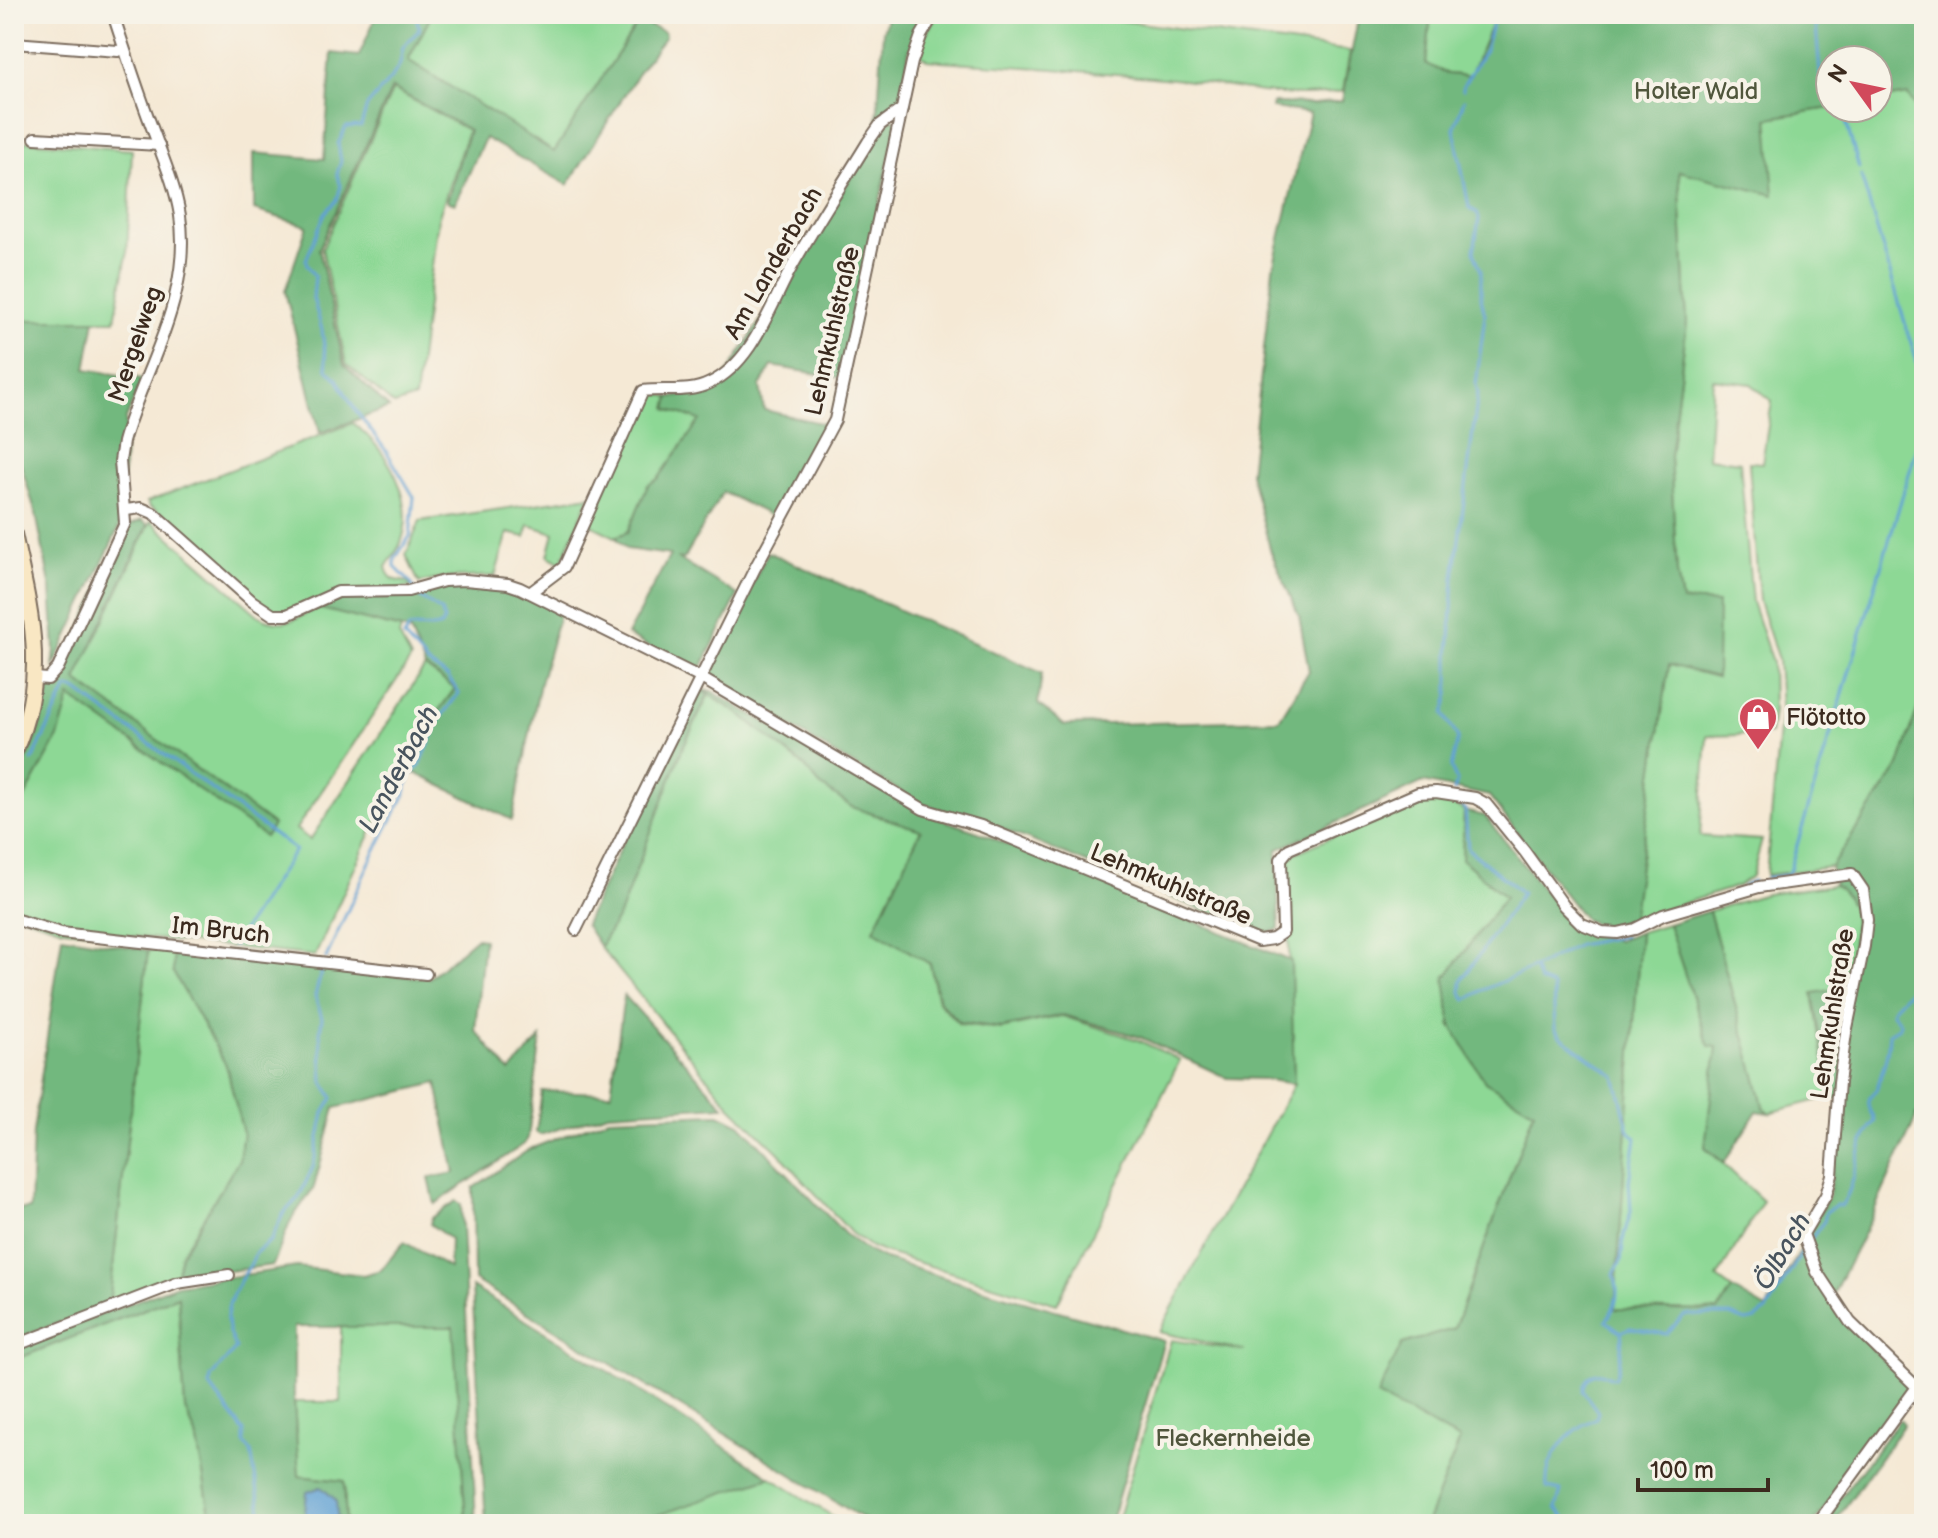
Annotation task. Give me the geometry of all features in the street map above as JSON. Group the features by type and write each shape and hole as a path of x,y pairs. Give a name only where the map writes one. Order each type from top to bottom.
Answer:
{"main road":[{"path":"14,534 32,619 35,678 24,731 14,753"}],"street":[{"name":"Mergelweg","path":"113,14 180,206 183,246 176,293 123,442 120,461 126,510"},
{"name":"Lehmkuhlstraße","path":"576,930 755,568 835,420 912,62 921,36 934,14"},
{"path":"14,43 124,49"},
{"name":"Am Landerbach","path":"531,592 564,567 643,391 696,388 725,374 737,362 756,337 794,263 868,142 880,125 902,109"},
{"path":"35,138 159,145"},
{"name":"Lehmkuhlstraße","path":"126,510 141,508 153,513 252,601 273,615 287,615 338,592 408,591 444,581 486,581 531,592 701,678 923,809 981,826 1259,941 1273,939 1283,932 1281,859 1289,849 1418,793 1462,796 1486,804 1564,906 1582,924 1602,932 1618,933 1635,929 1663,915 1759,887 1852,874 1863,890 1867,920 1864,946 1839,1082 1832,1175 1826,1195 1804,1228 1804,1239 1828,1291 1850,1322 1920,1390"},
{"path":"35,678 48,679 58,668 125,523 126,510"},
{"name":"Im Bruch","path":"14,919 61,933 426,974"},
{"path":"14,1346 177,1283 229,1275"},
{"path":"1817,1524 1920,1390"}],"green space":[{"path":"377,14 432,14 408,60 554,152 639,21 664,32 665,37 640,70 568,185 485,138 455,204 447,201 469,130 392,88 319,249 344,365 389,408 320,433 285,291 307,226 254,210 254,153 324,159 332,53 359,56"},
{"path":"432,14 623,14 639,21 554,152 408,60"},
{"path":"888,14 927,14 909,51 900,100 877,122 883,32"},
{"path":"938,14 1072,14 1350,51 1343,91 1279,94 1173,79 927,60 919,52"},
{"name":"Holter Wald","path":"1359,14 1431,14 1426,64 1448,74 1470,76 1496,14 1924,14 1924,122 1908,95 1894,97 1894,44 1814,44 1814,111 1768,118 1774,195 1679,171 1687,323 1670,456 1677,573 1682,601 1718,603 1717,677 1669,665 1632,920 1604,926 1585,920 1489,796 1423,782 1277,850 1279,929 1263,935 983,821 925,805 843,759 707,675 768,552 1042,673 1038,704 1064,725 1279,720 1309,671 1299,616 1271,552 1250,473 1273,268 1310,113 1272,108 1273,103 1342,101"},
{"path":"1431,14 1496,14 1470,76 1448,74 1426,65"},
{"path":"393,89 468,130 438,219 415,398 394,405 346,364 322,249"},
{"path":"1908,95 1924,122 1924,690 1899,766 1831,867 1766,875 1781,708 1778,660 1759,601 1749,462 1762,463 1772,401 1751,384 1713,379 1708,458 1740,462 1752,602 1772,662 1773,711 1770,734 1707,736 1700,836 1762,840 1752,876 1738,886 1632,920 1669,664 1716,677 1682,601 1677,573 1670,456 1687,323 1679,170 1773,194 1768,118 1814,111 1814,124 1894,124 1894,97"},
{"path":"892,119 897,122 842,378 772,366 760,386 764,410 829,425 777,519 723,492 684,559 677,558 738,595 702,666 693,671 627,635 670,555 627,549 615,537 628,532 648,485 658,479 700,420 667,409 670,397 690,395 725,377 878,134"},
{"path":"14,140 132,150 127,255 115,320 16,320"},
{"path":"16,320 95,320 86,369 142,379 126,419 121,523 53,668 55,649 51,589 36,514 14,442 14,386 19,385"},
{"path":"647,395 670,397 667,409 701,420 658,479 648,485 628,532 615,537 587,523"},
{"path":"353,423 388,462 402,494 405,528 400,545 386,567 391,577 408,582 411,587 287,611 274,610 265,606 147,502"},
{"path":"590,496 561,563 548,556 554,533 529,525 525,537 508,533 495,576 444,578 419,583 406,555 420,521"},
{"path":"142,520 148,525 76,680 273,825 265,837 70,697 58,737 14,817 14,785 37,735 52,682 60,674 128,526"},
{"path":"151,521 267,620 289,621 317,608 401,629 399,636 411,659 296,829 310,840 425,667 455,688 395,784 315,956 63,929 14,913 14,817 58,737 69,696 264,836 273,825 76,680"},
{"path":"485,585 529,598 560,612 540,683 512,820 403,767 455,689 425,667 410,631 317,608 340,595 383,598 445,587"},
{"path":"700,689 708,695 683,747 620,913 600,947 585,924"},
{"path":"702,689 711,691 921,812 978,832 1291,961 1294,1084 1227,1078 1140,1037 1063,1015 1001,1028 959,1022 939,1001 930,964 874,930 921,830 852,807 820,785 805,767 744,717"},
{"path":"1924,690 1924,1100 1829,1302 1847,1325 1909,1384 1910,1389 1813,1524 1729,1524 1671,1519 1670,1524 1426,1524 1460,1440 1377,1396 1402,1344 1454,1329 1534,1111 1485,1082 1451,1025 1445,978 1505,897 1462,859 1464,811 1485,816 1556,906 1585,932 1618,941 1640,932 1615,1309 1718,1311 1732,1289 1766,1309 1829,1196 1840,1099 1830,1097 1813,993 1845,988 1854,932 1851,905 1845,894 1834,885 1831,867 1899,766"},
{"path":"709,695 744,717 805,767 820,785 852,807 921,830 874,930 930,964 938,1002 959,1024 1001,1029 1062,1016 1138,1040 1180,1060 1057,1304 883,1252 851,1233 778,1152 733,1109 600,947 620,913 683,747"},
{"name":"Fleckernheide","path":"1425,797 1443,798 1464,811 1462,859 1505,897 1445,978 1485,1082 1534,1110 1454,1329 1402,1344 1378,1396 1460,1440 1426,1524 1116,1524 1171,1340 1245,1351 1159,1332 1294,1084 1286,862 1295,853"},
{"path":"1834,885 1845,894 1851,905 1854,932 1845,989 1813,993 1830,1097 1769,1113 1764,1108 1709,911 1766,894"},
{"path":"1709,911 1764,1108 1769,1113 1757,1111 1724,1163 1705,1147 1717,1047 1709,1046 1668,924"},
{"path":"1668,924 1709,1045 1718,1047 1705,1147 1763,1201 1717,1278 1732,1289 1718,1311 1615,1309 1640,932"},
{"path":"62,936 148,950 109,1305 14,1339 14,1210 30,1209 33,1132"},
{"path":"476,938 484,939 475,1030 510,1072 541,1038 528,1138 524,1144 435,1204 429,1178 455,1173 437,1083 335,1108 314,1187 291,1220 273,1265 176,1278 181,1255 239,1160 243,1133 226,1065 173,972 173,952 429,978"},
{"path":"148,950 173,952 173,972 226,1065 243,1133 239,1160 181,1255 176,1278 109,1305"},
{"path":"624,995 724,1106 608,1113 540,1135 536,1132 542,1091 611,1093"},
{"path":"719,1114 740,1124 845,1234 866,1250 964,1284 1164,1341 1110,1524 872,1524 474,1280 473,1188 530,1149 609,1118"},
{"path":"456,1201 461,1204 476,1524 466,1524 453,1327 294,1327 294,1402 299,1476 344,1481 346,1524 212,1524 196,1435 185,1409 178,1296 14,1360 14,1348 177,1285 297,1267 363,1275 381,1270 404,1242 449,1268 450,1239 430,1224 432,1218"},
{"path":"472,1287 643,1393 770,1477 632,1524 486,1524"},
{"path":"178,1296 185,1409 196,1435 212,1524 14,1524 14,1360"},
{"path":"341,1327 454,1327 466,1524 346,1524 344,1481 299,1477 294,1402 341,1402"},
{"path":"1900,1419 1904,1424 1833,1524 1826,1524 1834,1513 1833,1507"},
{"path":"770,1477 845,1524 632,1524 632,1523"}],"water":[{"path":"321,1487 336,1500 338,1524 304,1524 307,1492"}],"waterway":[{"name":"Landerbach","path":"326,958 405,794 410,775 420,765 440,718 459,693 448,677 427,663 404,637 409,628 437,627 444,620 441,611 418,596 411,583 395,567 395,559 410,536 414,497 387,452 327,369 322,330 313,298 315,277 306,260 325,213 337,200 341,186 337,174 341,161 338,144 346,127 361,126 367,106 400,64 403,47 419,30 416,14"},
{"path":"1463,90 1485,50 1495,14"},
{"path":"1815,14 1818,44"},
{"path":"1454,791 1457,781 1451,768 1458,738 1444,714 1449,694 1454,578 1485,315 1481,298 1481,271 1474,251 1479,218 1469,207 1454,129 1464,100"},
{"path":"1847,124 1859,168"},
{"path":"1861,176 1924,386"},
{"path":"1766,878 1788,875 1922,431"},
{"path":"32,761 65,692 69,688 76,690 295,850 233,946"},
{"path":"1453,798 1465,809 1468,849 1522,893 1462,980 1461,992 1466,1000 1533,968"},
{"path":"1743,887 1753,881"},
{"path":"1622,927 1651,916"},
{"name":"Ölbach","path":"1810,1240 1824,1221 1826,1212 1836,1205 1841,1206 1847,1196 1863,1142 1875,1122 1869,1099 1877,1088 1887,1054 1889,1033 1899,1027 1900,1022 1892,1009 1918,981 1922,970 1911,949 1924,931"},
{"path":"1621,1332 1606,1321 1616,1299 1614,1274 1621,1261 1631,1211 1629,1181 1636,1138 1629,1131 1615,1076 1561,1037 1555,1029 1553,987 1539,981 1534,968 1578,945 1624,936"},
{"name":"Landerbach","path":"263,1524 251,1451 244,1443 244,1432 210,1386 211,1377 236,1348 227,1320 233,1294 255,1253 271,1240 283,1214 299,1197 313,1167 324,1113 333,1098 323,1082 322,1018 315,996 323,965"},
{"name":"Ölbach","path":"1570,1524 1556,1508 1561,1491 1547,1488 1547,1476 1560,1446 1596,1418 1598,1412 1583,1391 1584,1387 1589,1377 1596,1373 1615,1378 1621,1332 1630,1328 1666,1334 1684,1316 1689,1315 1730,1315 1746,1321 1756,1319 1767,1310 1806,1246"},
{"path":"1920,1400 1924,1406"}],"place":[{"name":"Flötotto","path":"1758,751"}]}
